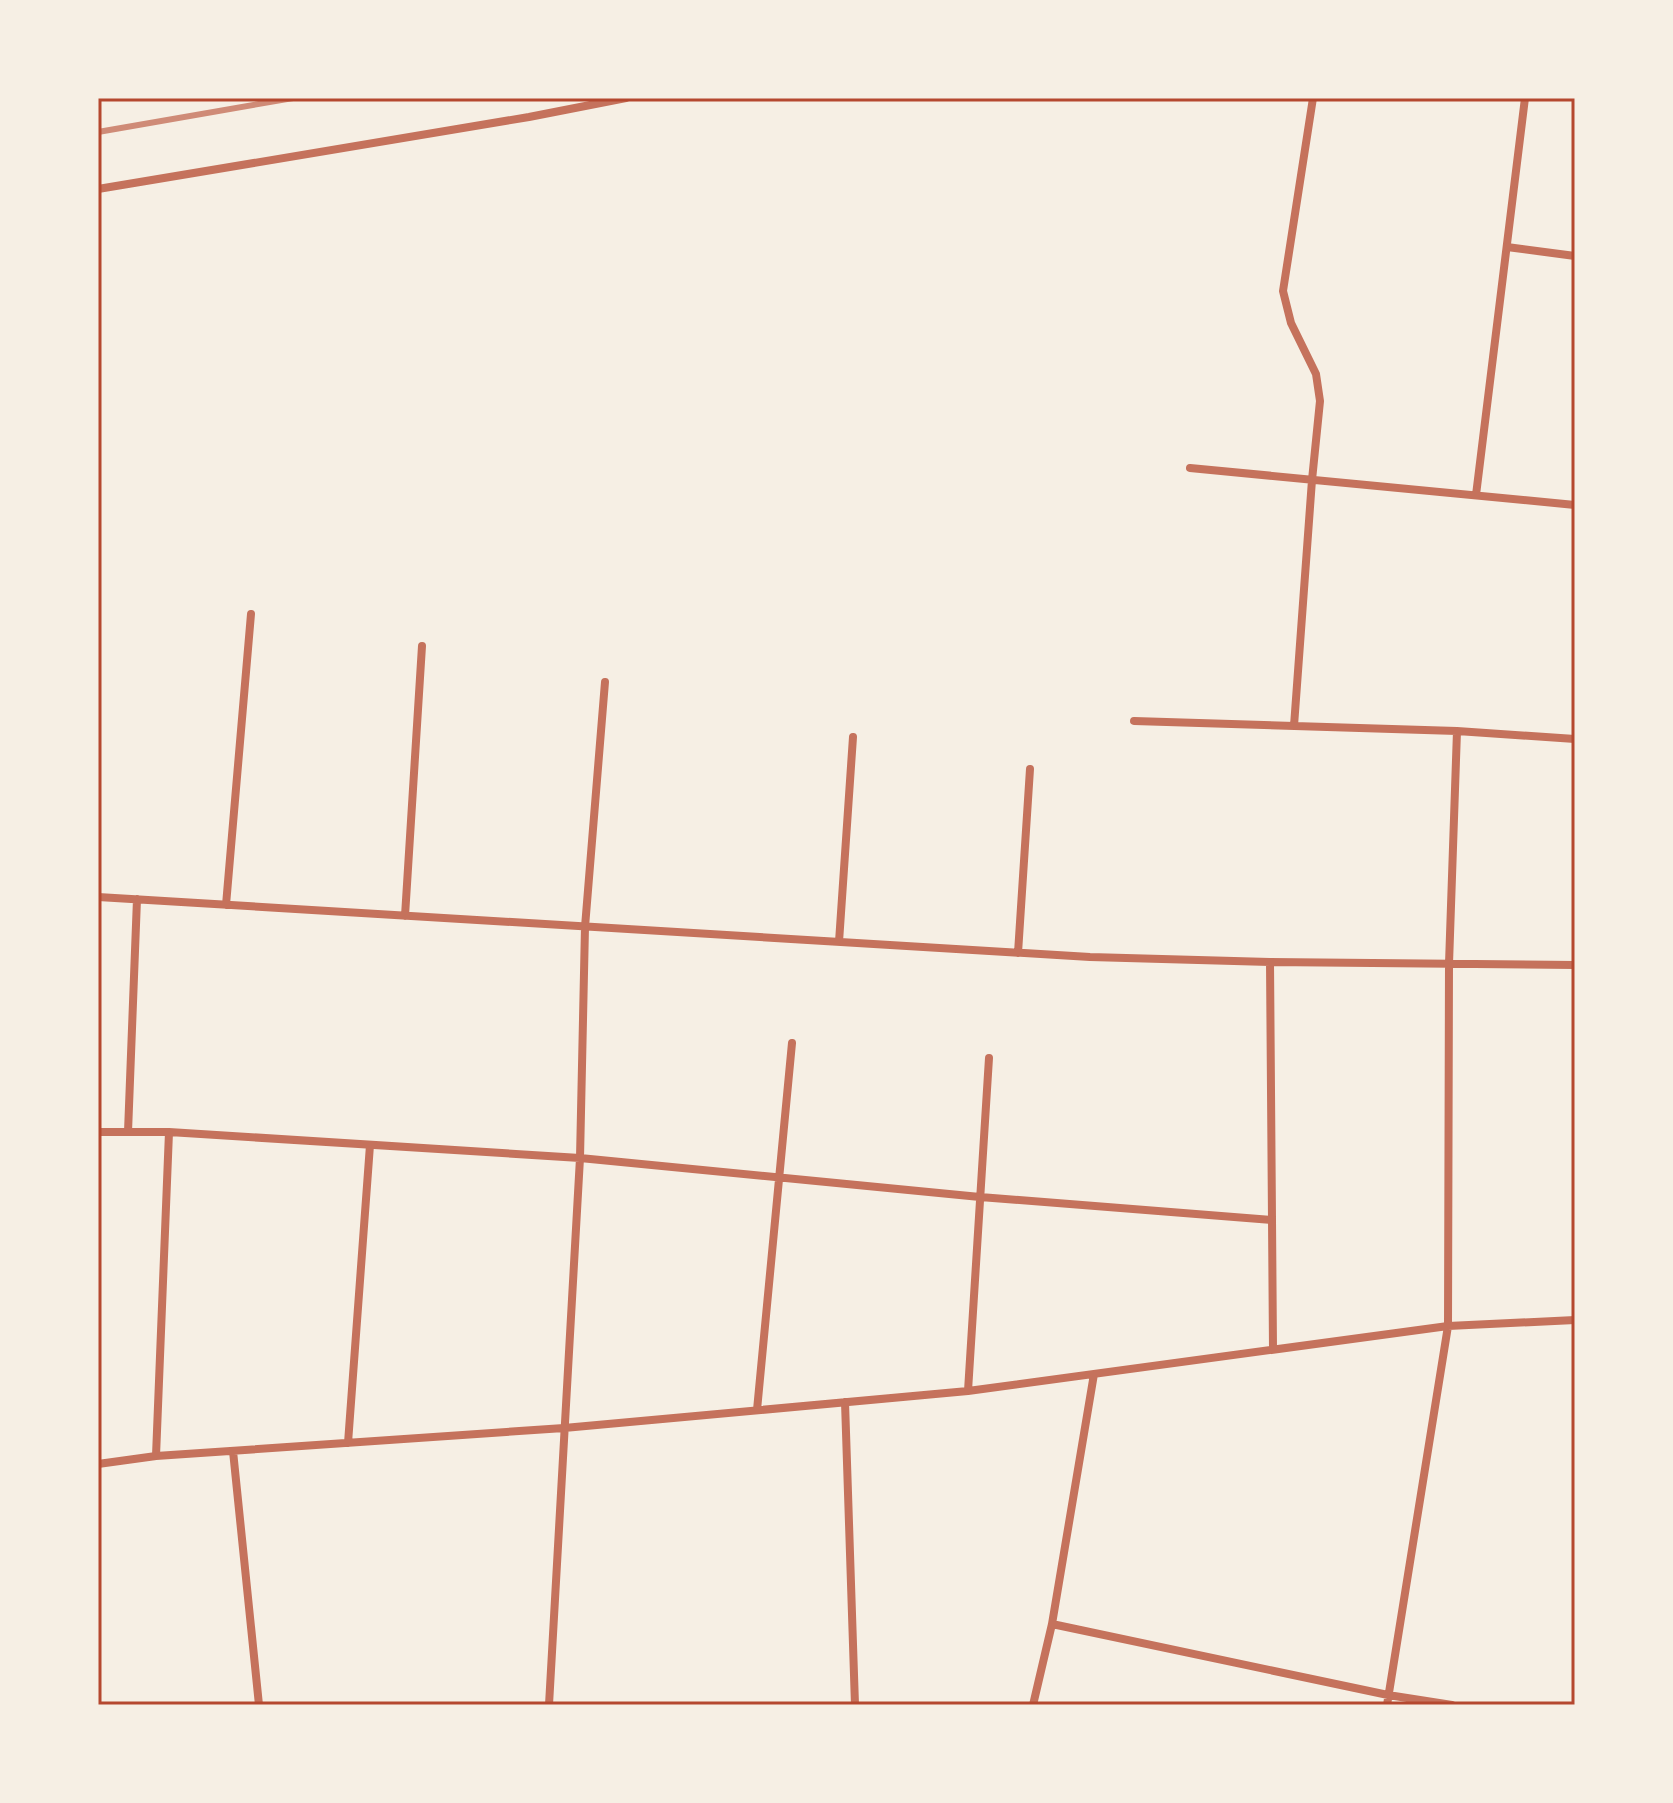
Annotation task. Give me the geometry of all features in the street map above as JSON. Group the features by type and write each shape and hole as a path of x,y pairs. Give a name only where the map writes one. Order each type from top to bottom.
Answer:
{"street":[{"path":"98,189 626,98"},
{"path":"1294,726 1320,401 1316,374 1291,323 1283,291 1313,98"},
{"path":"1476,495 1525,98"},
{"path":"1507,247 1575,256"},
{"path":"1190,468 1575,505"},
{"path":"226,905 251,614"},
{"path":"405,916 422,646"},
{"path":"549,1705 580,1158 585,927 605,682"},
{"path":"1134,721 1457,731 1575,739"},
{"path":"1387,1705 1448,1326 1449,964 1457,731"},
{"path":"839,942 853,737"},
{"path":"1018,953 1030,769"},
{"path":"98,897 1018,953 1270,962 1575,965"},
{"path":"128,1132 137,899"},
{"path":"1270,962 1273,1349"},
{"path":"757,1410 792,1043"},
{"path":"968,1391 989,1058"},
{"path":"98,1132 169,1132 580,1158 980,1197 1272,1220"},
{"path":"156,1456 169,1132"},
{"path":"348,1443 370,1145"},
{"path":"98,1464 156,1456 564,1428 968,1391 1448,1326 1575,1320"},
{"path":"1033,1705 1052,1624 1094,1374"},
{"path":"845,1402 855,1705"},
{"path":"233,1451 259,1705"},
{"path":"1052,1624 1388,1695 1452,1705"}],"railway":[{"path":"98,132 293,98"}]}
